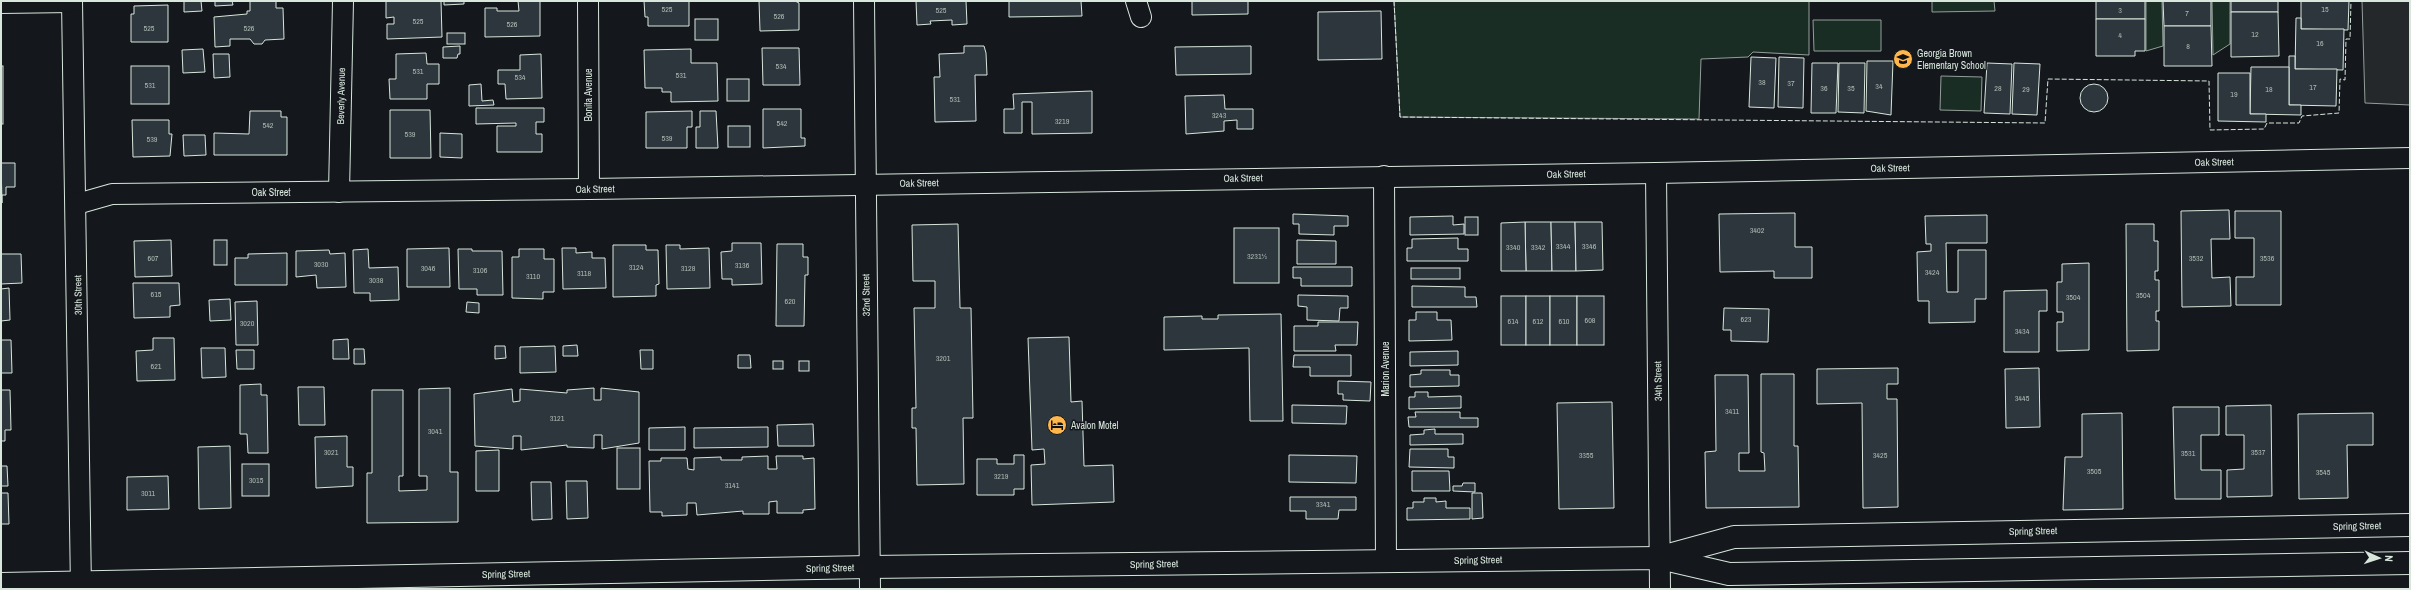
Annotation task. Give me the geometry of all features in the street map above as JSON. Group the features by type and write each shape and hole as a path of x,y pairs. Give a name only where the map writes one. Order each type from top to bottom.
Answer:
{"main road":[{"name":"Spring Street","path":"1660,558 1734,537 2410,525"},
{"name":"Spring Street","path":"1,584 81,586 870,567 1660,558 1729,574 2410,563"}],"street":[{"path":"1,4 72,1"},
{"name":"30th Street","path":"72,1 81,586"},
{"name":"Beverly Avenue","path":"339,192 342,1"},
{"name":"Bonita Avenue","path":"588,1 589,189"},
{"name":"32nd Street","path":"864,1 870,589"},
{"name":"Oak Street","path":"76,204 112,194 589,189 1656,173 2410,158"},
{"name":"34th Street","path":"1656,173 1660,589"},
{"name":"Marion Avenue","path":"1384,176 1386,562"}],"green space":[{"path":"1394,1 1809,1 1809,55 1753,52 1748,57 1701,59 1699,119 1400,117"},
{"path":"1932,1 1994,1 1995,11 1932,12"},
{"path":"2146,1 2162,1 2163,46 2146,51"},
{"path":"2212,1 2230,1 2230,44 2213,55"},
{"path":"1813,20 1881,20 1881,51 1814,51"},
{"path":"1941,76 1982,77 1981,111 1940,110"}],"shaded area":[{"path":"2362,1 2410,1 2410,105 2365,103"}],"building":[{"path":"184,1 201,1 202,11 184,12"},
{"path":"215,1 232,1 233,5 215,6"},
{"path":"250,1 276,1 276,8 283,8 284,39 265,40 262,44 254,44 250,39 230,39 230,46 215,47 214,17 247,14 247,11 250,11"},
{"path":"386,1 441,1 442,37 387,39 387,24 394,24 394,17 386,18"},
{"path":"444,1 464,1 464,4 444,5"},
{"path":"518,1 540,1 540,36 485,37 485,8 497,8 497,11 519,11"},
{"path":"644,1 689,1 689,26 648,26 648,17 645,17"},
{"path":"759,1 795,1 799,3 799,30 760,31"},
{"path":"916,1 966,1 967,24 952,25 952,20 930,21 931,24 917,25"},
{"path":"1009,1 1081,1 1082,16 1009,17"},
{"path":"1192,1 1248,1 1248,14 1192,15"},
{"path":"2096,1 2145,1 2145,19 2096,19"},
{"path":"2163,1 2211,1 2211,26 2164,26"},
{"path":"2231,1 2278,1 2278,12 2231,12"},
{"path":"2301,1 2349,1 2348,30 2301,29"},
{"path":"168,5 168,42 131,42 131,14 134,14 134,6"},
{"path":"1381,11 1382,59 1318,60 1318,12"},
{"path":"2231,12 2278,12 2279,56 2231,57"},
{"path":"2296,18 2301,18 2301,29 2344,29 2343,70 2295,69"},
{"path":"695,19 718,19 718,40 695,40"},
{"path":"2096,19 2145,19 2145,51 2135,51 2135,56 2096,56"},
{"path":"2164,26 2211,26 2212,66 2164,66"},
{"path":"447,33 465,33 465,44 447,44"},
{"path":"460,46 460,54 458,54 457,58 443,58 443,47"},
{"path":"964,46 984,46 986,53 987,75 975,75 976,121 935,122 934,77 940,77 939,54 964,53"},
{"path":"1251,46 1251,74 1176,75 1175,47"},
{"path":"762,48 799,48 800,85 763,85"},
{"path":"203,49 205,72 183,73 182,50"},
{"path":"691,49 691,63 717,63 718,101 671,102 671,92 662,92 662,88 645,88 644,50"},
{"path":"426,53 427,64 439,64 439,84 427,84 427,99 390,99 389,79 396,79 396,54"},
{"path":"213,54 229,54 230,77 214,78"},
{"path":"541,54 542,98 506,99 505,84 498,84 498,70 520,70 520,55"},
{"path":"2289,56 2295,56 2295,69 2337,69 2336,106 2289,105"},
{"path":"1751,57 1776,58 1774,108 1749,107"},
{"path":"1779,57 1804,58 1803,108 1778,107"},
{"path":"1867,61 1893,61 1891,115 1866,111"},
{"path":"1812,63 1838,63 1836,113 1811,113"},
{"path":"1839,63 1865,63 1864,113 1838,112"},
{"path":"1987,63 2012,64 2010,114 1984,113"},
{"path":"2014,63 2040,64 2037,115 2012,114"},
{"path":"1,66 3,66 3,124 1,124"},
{"path":"131,66 169,66 169,104 131,104"},
{"path":"2251,67 2289,67 2289,105 2301,105 2301,115 2250,114"},
{"path":"2218,73 2250,73 2250,114 2266,114 2266,122 2218,121"},
{"path":"727,79 749,79 749,101 727,101"},
{"path":"481,84 482,101 493,100 494,105 469,106 469,85"},
{"path":"2094,84 2100,85 2104,88 2107,92 2107,104 2104,108 2100,111 2094,112 2088,111 2084,108 2081,104 2080,98 2081,92 2084,88 2088,85"},
{"path":"1092,91 1092,133 1032,134 1032,102 1022,102 1022,133 1004,133 1004,109 1014,109 1013,94"},
{"path":"1224,95 1225,109 1253,109 1253,129 1237,129 1237,120 1224,121 1224,131 1186,134 1185,96"},
{"path":"476,108 544,108 544,122 536,122 536,134 542,134 542,152 497,152 497,126 516,126 516,123 476,124"},
{"path":"763,109 801,109 801,138 805,138 805,146 763,148"},
{"path":"390,110 430,110 431,158 390,158"},
{"path":"250,111 281,111 281,117 287,117 287,155 214,155 214,133 249,134"},
{"path":"692,111 692,127 687,127 687,148 646,148 646,112"},
{"path":"700,111 716,111 718,148 696,148 696,127 700,127"},
{"path":"132,120 169,120 169,134 172,134 170,156 133,157"},
{"path":"728,126 750,126 750,147 728,147"},
{"path":"440,133 462,134 462,158 440,157"},
{"path":"183,135 205,135 206,155 184,156"},
{"path":"1,163 15,163 15,187 6,187 6,195 2,195 2,203"},
{"path":"2229,210 2230,239 2211,239 2212,278 2230,277 2231,306 2182,307 2181,211"},
{"path":"2235,211 2281,211 2281,305 2236,305 2236,277 2254,277 2254,238 2235,238"},
{"path":"1795,213 1795,247 1812,247 1812,278 1774,278 1774,271 1720,272 1719,214"},
{"path":"1293,214 1348,216 1348,226 1334,226 1334,235 1299,234 1299,224 1293,224"},
{"path":"1987,215 1987,243 1946,243 1947,292 1958,292 1958,250 1986,250 1986,299 1975,299 1975,322 1929,323 1929,301 1918,301 1917,252 1931,251 1931,244 1926,244 1925,216"},
{"path":"1453,216 1453,225 1464,224 1464,234 1410,235 1410,217"},
{"path":"1465,217 1478,217 1478,235 1465,235"},
{"path":"1525,222 1551,222 1552,271 1526,271"},
{"path":"1525,222 1526,271 1501,271 1501,223"},
{"path":"1551,222 1575,222 1576,271 1552,271"},
{"path":"1575,222 1602,222 1603,270 1576,271"},
{"path":"958,224 960,308 971,308 973,418 963,418 964,484 917,485 916,428 912,428 912,408 916,408 914,308 935,308 935,281 913,281 912,225"},
{"path":"2126,224 2154,224 2154,241 2158,241 2158,271 2155,271 2155,280 2159,280 2159,311 2156,311 2156,321 2159,321 2159,350 2127,351"},
{"path":"1234,228 1279,228 1279,283 1234,283"},
{"path":"1458,238 1458,249 1468,249 1468,261 1407,261 1407,248 1412,248 1412,239"},
{"path":"171,240 172,276 135,277 134,241"},
{"path":"214,240 227,240 227,265 214,265"},
{"path":"1297,240 1336,241 1336,264 1297,264"},
{"path":"732,243 761,243 762,284 732,285 732,279 722,279 721,252 732,251"},
{"path":"777,244 803,244 803,257 808,257 808,275 805,275 804,326 776,326"},
{"path":"613,245 646,245 646,250 658,250 659,284 656,285 656,296 613,297"},
{"path":"666,245 680,245 680,249 709,248 710,288 667,289"},
{"path":"449,248 450,287 407,287 407,249"},
{"path":"562,248 576,248 576,253 592,252 592,258 605,258 606,288 563,289"},
{"path":"368,249 369,268 398,267 399,300 370,301 370,293 354,293 353,250"},
{"path":"458,249 472,249 472,251 502,251 503,295 477,295 477,289 459,289"},
{"path":"519,249 544,249 544,259 554,259 554,292 543,292 543,299 512,298 512,257 519,257"},
{"path":"329,250 330,254 345,253 346,287 317,288 316,275 296,277 296,251"},
{"path":"287,253 287,285 235,285 235,258 248,258 248,254"},
{"path":"1,254 21,254 22,283 1,284"},
{"path":"2089,263 2089,350 2057,351 2057,322 2063,322 2063,312 2057,312 2057,282 2062,282 2062,264"},
{"path":"1293,267 1352,267 1352,286 1301,286 1301,278 1293,278"},
{"path":"1411,268 1460,268 1460,279 1411,279"},
{"path":"133,283 179,283 180,305 170,306 170,317 134,318"},
{"path":"1412,286 1465,287 1465,297 1476,297 1477,307 1412,307"},
{"path":"9,288 10,320 1,321 1,289"},
{"path":"2047,290 2047,311 2039,311 2039,352 2004,352 2004,291"},
{"path":"1298,295 1348,296 1348,308 1340,308 1339,321 1307,320 1307,307 1298,306"},
{"path":"1501,296 1526,296 1526,345 1501,345"},
{"path":"1526,296 1550,296 1550,345 1526,345"},
{"path":"1550,296 1577,296 1577,345 1550,345"},
{"path":"1577,296 1604,296 1604,345 1577,345"},
{"path":"230,299 231,320 210,321 209,300"},
{"path":"257,301 258,345 236,345 235,302"},
{"path":"467,302 479,303 479,313 466,312"},
{"path":"1724,308 1769,309 1768,342 1731,341 1731,330 1723,330"},
{"path":"1416,312 1437,312 1437,320 1451,320 1452,340 1409,341 1409,320 1416,320"},
{"path":"1281,314 1283,421 1250,421 1249,348 1164,350 1164,317 1202,316 1202,319 1218,319 1218,315"},
{"path":"1318,322 1358,322 1357,345 1335,345 1336,351 1294,351 1294,326 1318,326"},
{"name":"Avalon Motel","path":"1069,337 1071,402 1082,401 1084,466 1113,465 1114,502 1032,505 1031,465 1045,464 1044,449 1032,450 1028,338"},
{"path":"153,338 174,338 175,380 137,381 136,351 153,350"},
{"path":"348,339 349,359 333,359 333,340"},
{"path":"1,340 11,340 12,373 1,373"},
{"path":"577,345 578,356 563,356 563,346"},
{"path":"495,346 505,346 506,358 495,359"},
{"path":"555,346 556,372 520,373 520,347"},
{"path":"201,348 225,348 226,377 202,378"},
{"path":"354,349 364,349 365,364 354,364"},
{"path":"236,350 254,350 254,369 237,369"},
{"path":"640,350 653,350 653,369 641,369"},
{"path":"1458,351 1458,365 1410,366 1410,352"},
{"path":"738,355 750,355 751,368 738,368"},
{"path":"1294,355 1351,355 1351,376 1310,376 1310,367 1293,367"},
{"path":"773,361 783,361 783,369 773,369"},
{"path":"799,361 809,361 809,371 799,371"},
{"path":"1898,368 1898,384 1887,384 1887,399 1897,399 1898,507 1863,508 1862,403 1817,404 1817,369"},
{"path":"2039,368 2040,427 2006,428 2005,369"},
{"path":"1421,370 1450,370 1450,375 1459,375 1459,386 1410,387 1410,375 1421,374"},
{"path":"1761,374 1794,374 1794,446 1798,446 1799,507 1706,508 1705,452 1716,451 1715,375 1748,375 1749,453 1739,453 1739,471 1765,471 1764,453 1761,452"},
{"path":"1338,381 1371,382 1370,401 1343,400 1343,394 1338,394"},
{"path":"261,384 261,395 267,395 268,453 248,453 247,434 240,434 240,385"},
{"path":"298,387 324,387 325,425 299,425"},
{"path":"450,388 450,472 458,472 458,522 367,523 367,473 372,473 372,390 403,390 403,476 399,476 399,491 427,490 427,476 419,476 419,389"},
{"path":"594,388 594,400 601,400 601,388 639,392 639,443 602,449 602,435 594,435 594,448 567,447 567,445 521,450 521,436 513,436 513,449 475,446 474,394 512,389 513,402 520,401 520,389 567,393 567,390"},
{"path":"1,390 10,390 11,430 5,430 5,441 1,441"},
{"path":"1415,392 1428,392 1428,397 1461,396 1461,408 1409,409 1409,397 1415,397"},
{"path":"1612,402 1614,508 1559,509 1557,403"},
{"path":"1292,405 1347,406 1346,424 1292,423"},
{"path":"2271,405 2272,496 2227,497 2227,470 2244,469 2244,435 2226,435 2226,406"},
{"path":"2173,407 2219,407 2219,435 2201,435 2201,470 2221,470 2221,499 2175,499"},
{"path":"1415,412 1460,412 1460,418 1478,418 1478,427 1409,427 1408,417 1416,417"},
{"path":"2122,413 2123,509 2063,510 2065,457 2082,457 2082,414"},
{"path":"2373,413 2373,445 2347,445 2348,498 2299,499 2298,414"},
{"path":"813,424 814,446 778,446 777,425"},
{"path":"685,427 685,450 649,450 649,428"},
{"path":"768,427 768,447 694,448 694,428"},
{"path":"1435,429 1435,434 1463,434 1463,444 1410,445 1410,435 1424,434 1424,430"},
{"path":"347,436 347,467 353,467 353,486 316,488 315,437"},
{"path":"230,446 231,508 199,509 198,447"},
{"path":"617,448 640,448 640,489 617,489"},
{"path":"1410,449 1448,449 1448,457 1454,457 1454,468 1409,467"},
{"path":"499,450 499,491 476,491 476,451"},
{"path":"1014,455 1024,455 1024,489 1014,489 1014,495 977,495 977,459 997,459 997,464 1014,464"},
{"path":"1289,455 1357,456 1356,483 1289,482"},
{"path":"768,456 768,469 777,469 776,456 803,456 803,459 814,458 815,509 803,510 803,513 777,513 777,501 769,502 769,514 743,514 743,511 697,515 696,503 687,503 687,515 662,516 662,512 650,512 649,461 661,461 661,458 687,458 688,469 694,470 694,458 721,457 721,460 742,460 742,457"},
{"path":"242,464 269,464 269,496 242,496"},
{"path":"1,466 7,466 8,486 1,486"},
{"path":"1412,471 1449,471 1450,491 1412,491"},
{"path":"168,476 169,509 127,510 127,477"},
{"path":"566,481 587,481 588,518 567,519"},
{"path":"531,482 551,482 552,519 532,520"},
{"path":"1463,483 1475,483 1475,492 1453,491 1453,486 1462,486"},
{"path":"1,493 8,493 9,524 1,524"},
{"path":"1472,493 1482,493 1483,518 1472,519"},
{"path":"1290,497 1356,497 1356,510 1339,510 1338,519 1306,519 1306,511 1290,511"},
{"path":"1424,498 1436,498 1436,502 1446,501 1446,508 1470,508 1470,519 1407,520 1407,508 1413,508 1413,502 1424,502"}],"fence":[{"path":"1394,1 1400,117 2045,123 2048,79 2209,81 2210,130 2264,129 2267,123 2299,123 2302,116 2339,113 2340,79 2345,80 2346,39 2350,39 2351,1"}],"place":[{"name":"Georgia Brown Elementary School","path":"1903,59"},
{"name":"Avalon Motel","path":"1057,425"}]}
